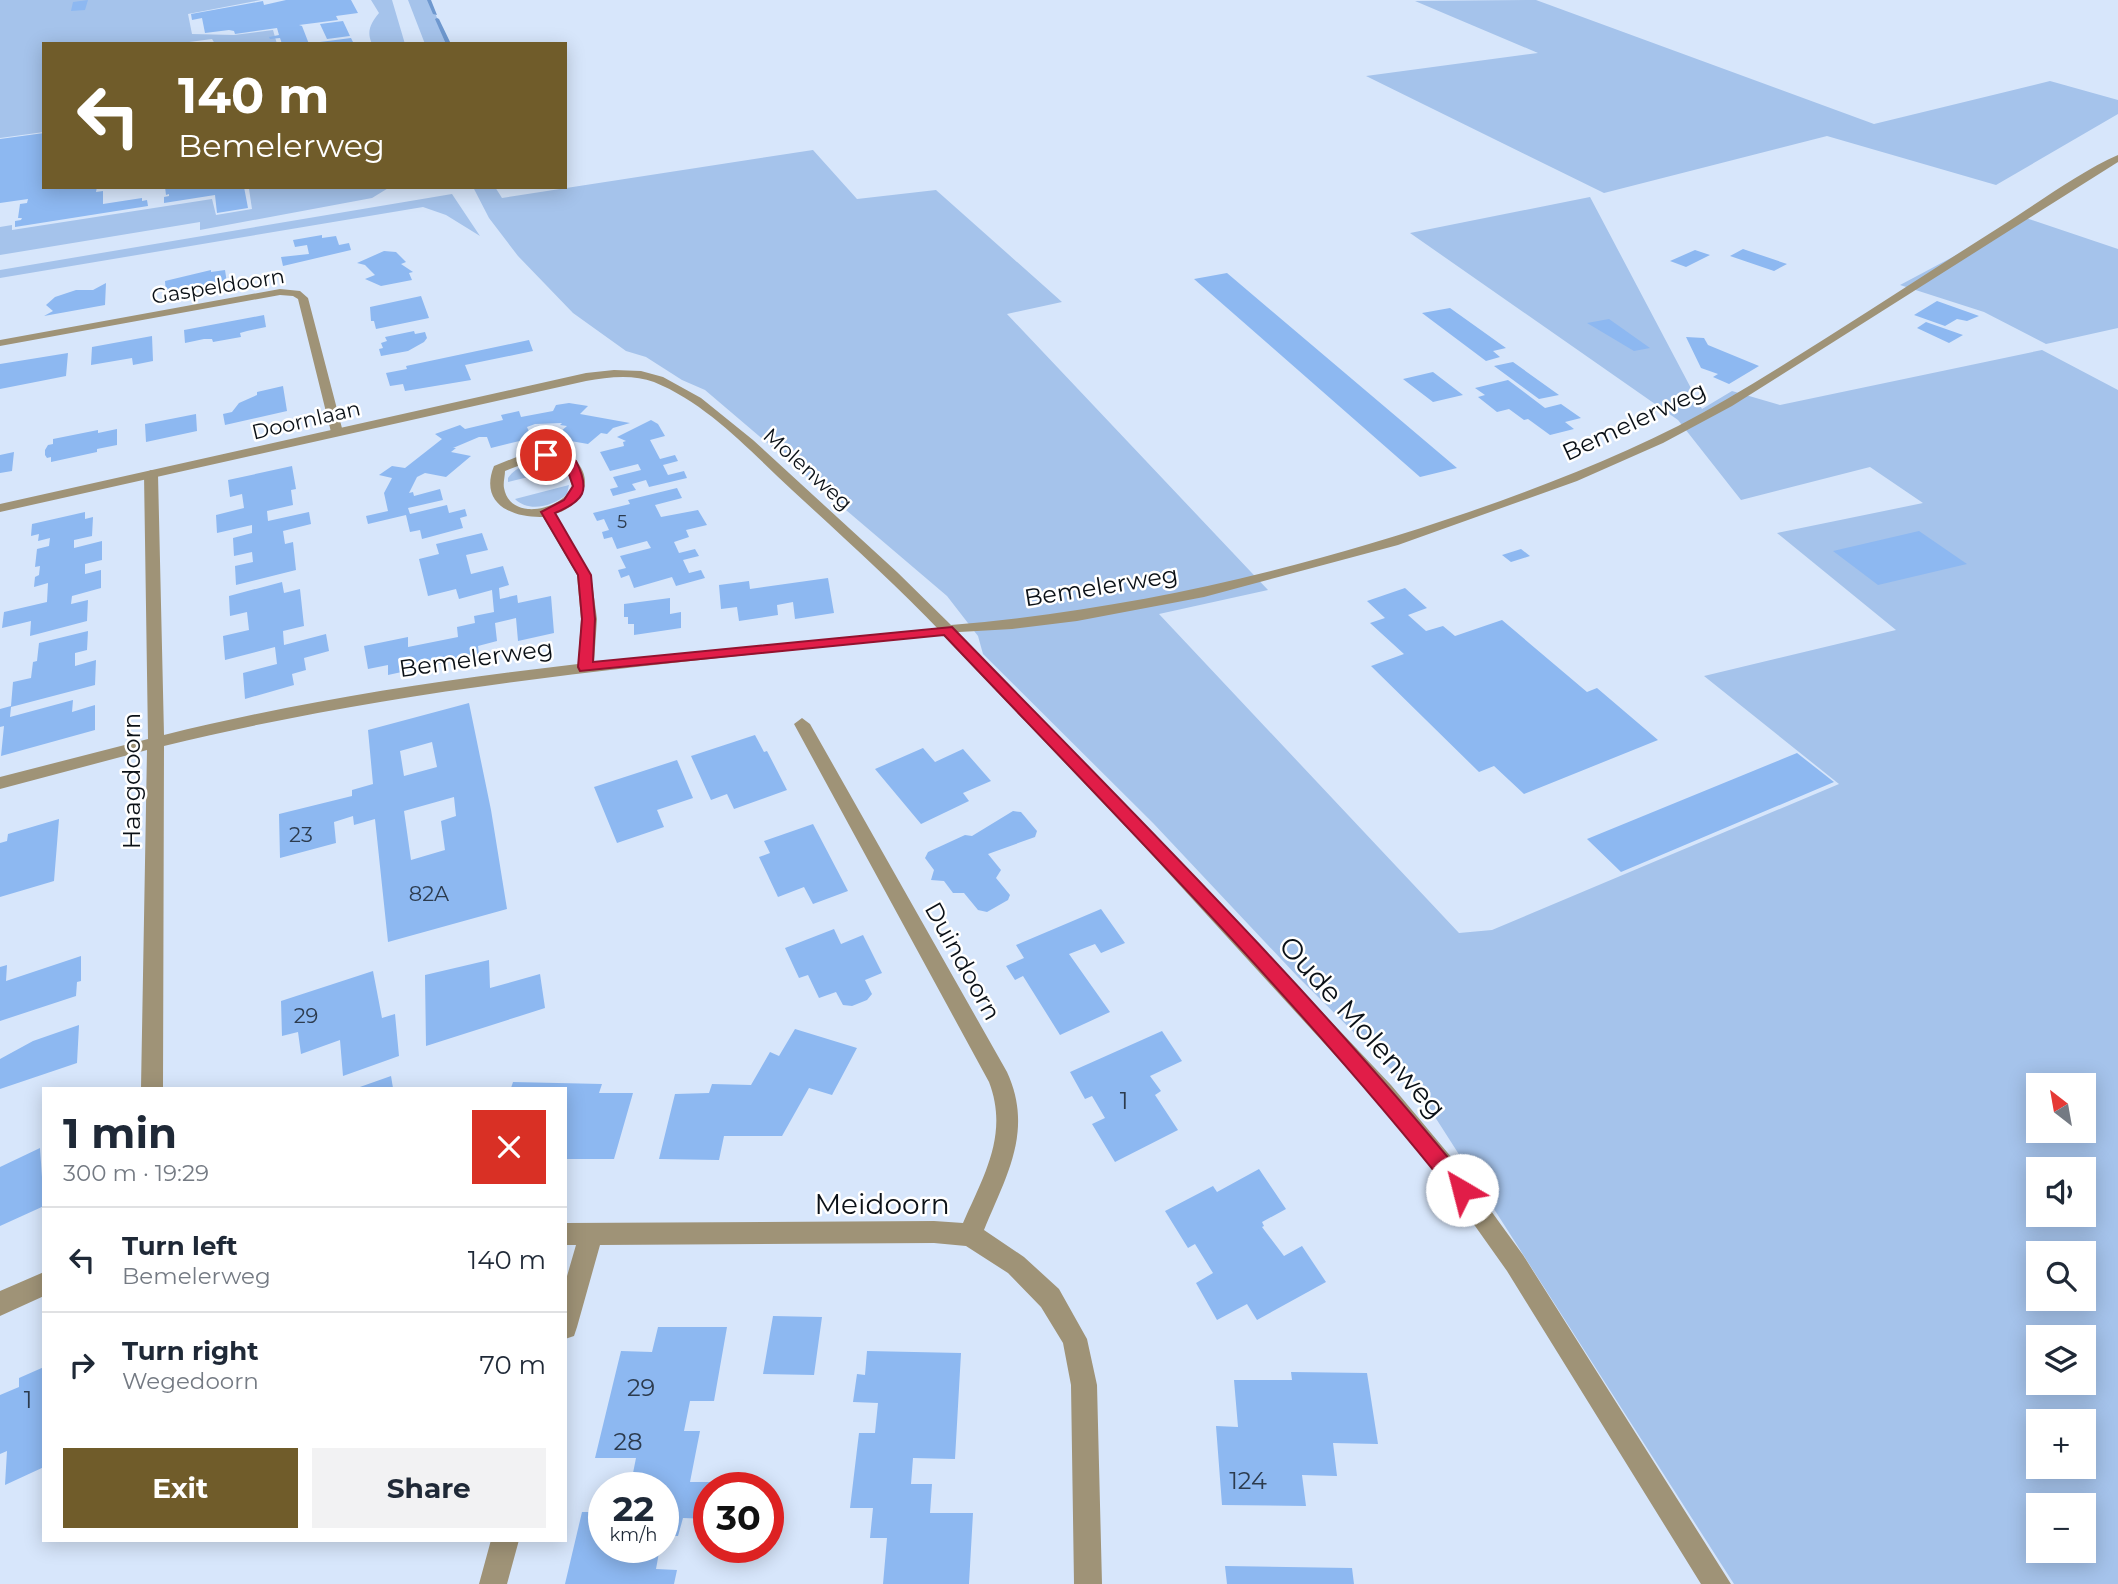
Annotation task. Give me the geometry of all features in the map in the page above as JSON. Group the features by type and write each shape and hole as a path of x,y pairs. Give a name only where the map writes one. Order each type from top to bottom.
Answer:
{"street":[{"name":"Bemelerweg","path":"0,783 156,742 316,708 586,667 947,630 1002,627 1104,613 1233,588 1295,572 1417,534 1586,472 1673,433 1727,405 2118,158"},
{"name":"Gaspeldoorn","path":"0,343 280,292 296,293 303,298 337,432"},
{"name":"Molenweg","path":"621,373 648,377 667,384 728,425 910,590 947,630"},
{"name":"Doornlaan","path":"0,508 599,374 621,373"},
{"path":"546,455 560,457 572,464 579,486 578,492 568,503 547,512 525,514 511,510 503,503 496,482 499,469 529,457 546,455"},
{"name":"Haagdoorn","path":"151,474 156,742 152,1087"},
{"path":"547,512 584,575 589,619 586,667"},
{"name":"Oude Molenweg","path":"947,630 1149,840 1383,1092 1449,1171 1515,1263 1717,1584"},
{"name":"Duindoorn","path":"802,724 999,1079 1006,1097 1010,1116 1007,1140 970,1235"},
{"name":"Meidoorn","path":"567,1234 934,1232 970,1235 1016,1265 1058,1308 1075,1339 1084,1385 1088,1584"},
{"path":"567,1320 592,1235"},
{"path":"0,1304 42,1285"},
{"path":"492,1584 504,1542"}],"shaded area":[{"path":"0,0 261,0 188,14 192,34 234,35 273,30 276,42 214,42 212,39 189,42 42,42 42,132 0,138"},
{"path":"371,0 392,0 404,42 371,42 370,27 379,13"},
{"path":"408,0 429,0 448,42 424,42"},
{"path":"1536,0 1874,124 2050,81 2118,100 2118,114 1996,185 1827,136 1604,193 1366,76 1538,53 1415,1"},
{"path":"813,150 857,199 936,190 1062,302 1007,314 1268,590 1159,614 1459,933 1492,930 1839,784 1704,676 1896,630 1777,533 1923,503 1870,467 1741,500 1678,420 1410,233 1590,197 1702,409 1732,391 1780,405 2042,350 2118,390 2118,1584 1734,1584 1428,1106 1298,977 1153,823 983,654 978,636 947,596 705,390 682,380 646,357 626,351 573,313 518,256 489,218 474,189 496,189 502,198"},
{"path":"249,189 387,189 372,198 200,230 200,222 0,255 0,227 12,225 12,230 212,199 216,215 252,209"},
{"path":"452,194 480,236 446,215 423,207 0,278 0,270"},
{"path":"2026,218 2118,249 2118,328 2046,344 1984,312 1900,285"},
{"path":"548,462 561,469 508,482 508,478 521,467"},
{"path":"569,485 567,494 549,505 527,506 515,499"}],"building":[{"path":"88,0 85,10 71,11 73,2"},
{"path":"286,0 351,0 358,13 336,16 338,20 299,25 302,26 308,42 281,42 280,38 270,39 269,37 279,35 277,28 235,34 229,30 205,33 202,18 192,20 191,14 263,1 264,5"},
{"path":"343,21 350,36 327,39 320,24"},
{"path":"351,38 353,42 320,42"},
{"path":"42,133 42,189 97,189 96,192 103,191 103,204 142,198 142,201 147,200 148,206 15,227 15,221 22,218 18,218 20,204 27,203 28,199 0,203 0,139"},
{"path":"165,189 244,189 248,208 217,213 215,195 164,203 164,197 169,194 166,195"},
{"path":"322,235 322,238 336,236 339,245 349,243 351,250 283,266 281,257 309,254 307,245 295,247 293,240"},
{"path":"1743,249 1787,264 1774,271 1730,256"},
{"path":"1695,250 1710,255 1686,267 1670,261"},
{"path":"384,251 396,252 406,262 401,264 413,272 409,273 412,280 381,286 365,279 375,275 365,265 357,263"},
{"path":"211,270 225,270 227,283 166,294 165,281"},
{"path":"1227,273 1457,468 1420,477 1194,279"},
{"path":"106,283 105,305 44,316 53,311 46,305 55,297 76,290 93,290"},
{"path":"421,296 429,318 376,329 374,321 371,321 370,307"},
{"path":"1937,301 1979,316 1967,321 1957,319 1945,326 1914,315"},
{"path":"1450,308 1506,348 1493,351 1500,357 1486,361 1422,313"},
{"path":"264,315 266,327 240,333 241,337 185,343 184,330"},
{"path":"1609,319 1650,348 1634,351 1587,323"},
{"path":"1926,322 1963,335 1949,343 1917,328"},
{"path":"414,331 415,334 425,332 427,338 424,342 408,351 381,356 379,349 383,348 381,343 387,341 385,337"},
{"path":"152,336 153,361 133,365 132,358 91,365 92,347"},
{"path":"1686,337 1704,338 1708,345 1759,366 1729,384 1713,377 1718,374 1701,368"},
{"path":"529,340 533,351 465,365 471,380 405,391 403,384 390,386 386,373 407,369 406,366"},
{"path":"68,353 66,376 0,389 0,364"},
{"path":"1513,362 1559,395 1539,399 1494,366"},
{"path":"1433,372 1463,395 1433,402 1403,379"},
{"path":"1508,380 1545,408 1561,404 1581,418 1565,422 1574,429 1550,435 1509,409 1497,412 1478,397 1485,395 1475,388"},
{"path":"283,386 287,411 225,425 223,414 232,412 239,403 257,395 257,392"},
{"path":"569,403 588,406 580,414 630,423 613,428 607,434 601,433 588,444 553,438 567,426 560,425 562,423 535,424 527,427 532,438 491,448 487,437 479,437 453,448 456,448 451,452 471,456 446,477 425,473 417,477 409,493 413,492 414,496 440,489 443,500 408,508 410,514 447,505 449,513 465,509 467,516 460,518 463,528 422,539 420,530 410,532 406,515 368,524 366,516 388,511 384,493 392,478 379,475 392,466 405,468 442,439 435,434 460,425 465,429 503,420 501,415 519,411 521,417 553,411 556,405"},
{"path":"196,414 197,431 146,442 145,424"},
{"path":"651,420 658,424 665,436 650,440 660,459 675,455 678,461 663,465 668,475 684,471 687,478 649,487 646,480 632,484 636,490 613,496 610,489 618,487 613,477 641,470 638,464 610,471 600,452 624,446 623,442 626,441 617,437"},
{"path":"117,429 117,445 51,462 51,457 47,458 45,455 48,445 53,444 53,439"},
{"path":"14,452 12,471 0,473 0,455"},
{"path":"292,466 296,489 291,490 293,505 267,511 268,521 309,512 311,524 283,531 285,544 293,542 296,570 236,585 235,566 253,562 252,552 234,556 233,538 252,533 252,525 217,533 216,515 244,508 242,494 230,497 228,480"},
{"path":"677,488 682,498 655,505 661,517 698,510 707,525 686,530 689,537 674,542 679,553 695,549 699,556 683,560 689,573 701,570 705,578 676,586 672,577 634,588 629,575 621,578 618,570 626,568 620,556 651,548 647,541 617,549 612,537 604,539 602,532 609,530 604,519 597,521 593,513 630,504 628,500"},
{"path":"85,512 85,519 93,517 92,536 74,540 74,548 102,541 102,560 85,564 85,574 101,570 101,588 72,596 71,604 88,600 87,621 30,636 31,621 2,628 4,612 47,602 48,583 34,587 40,566 35,567 37,549 49,546 50,538 38,541 39,534 31,536 32,524"},
{"path":"1919,531 1967,564 1878,585 1833,551"},
{"path":"482,533 488,550 466,555 471,574 503,566 509,585 499,588 500,599 517,595 518,603 551,596 554,633 518,641 516,618 495,623 497,641 478,646 479,655 388,675 388,665 368,669 364,646 408,637 408,647 458,637 457,627 475,623 474,616 494,612 492,590 459,599 456,589 428,596 419,559 439,554 436,544"},
{"path":"1521,549 1530,556 1511,562 1502,555"},
{"path":"828,578 834,613 795,619 793,602 777,605 778,615 739,621 737,607 721,609 719,585 749,581 750,589"},
{"path":"282,582 284,593 300,589 304,626 283,631 284,645 326,634 329,651 304,658 306,670 292,674 294,685 245,699 243,673 277,664 275,647 225,660 223,636 249,630 247,612 230,616 229,596"},
{"path":"1405,588 1427,608 1408,615 1426,631 1443,626 1455,636 1502,620 1587,692 1597,688 1658,740 1524,794 1494,766 1479,772 1371,666 1404,654 1370,623 1385,618 1367,601"},
{"path":"670,598 670,614 681,612 681,628 634,635 634,624 628,624 628,617 624,617 624,604"},
{"path":"88,631 87,650 75,653 75,666 96,660 95,685 11,707 10,717 73,700 72,712 95,705 95,730 1,756 4,726 0,727 0,709 11,706 13,682 31,678 39,643"},
{"path":"469,703 491,810 507,909 388,942 375,819 354,825 353,816 334,822 336,843 280,858 279,814 352,796 352,790 373,784 368,730","holes":["432,742 437,767 404,776 400,751","454,797 456,816 441,821 445,850 411,860 404,811"]},
{"path":"755,735 764,752 767,751 787,790 734,809 727,794 711,800 691,756"},
{"path":"923,748 935,762 963,749 991,781 963,793 969,801 921,824 875,769"},
{"path":"1797,753 1834,782 1621,872 1587,839"},
{"path":"677,760 693,798 657,810 664,827 617,843 594,787"},
{"path":"1013,811 1021,812 1037,831 1035,837 988,854 1001,870 996,878 1010,895 1008,900 987,912 978,910 964,893 953,893 944,881 931,880 934,870 925,858 928,852 965,835 972,836"},
{"path":"59,819 54,881 0,897 0,843 7,841 8,834"},
{"path":"813,824 848,891 813,904 804,887 778,897 759,857 770,853 764,841"},
{"path":"1101,909 1125,943 1101,953 1095,944 1069,954 1110,1012 1060,1035 1023,976 1015,980 1006,966 1024,958 1016,945"},
{"path":"834,929 841,944 863,935 882,973 865,980 872,994 867,1000 852,1006 843,1005 836,992 819,998 808,975 799,978 785,948"},
{"path":"81,956 81,981 77,982 76,996 0,1021 0,967 7,965 6,981"},
{"path":"489,960 490,988 540,974 545,1008 426,1046 425,975"},
{"path":"373,971 382,1018 395,1014 399,1056 343,1076 340,1040 301,1054 298,1032 282,1036 281,1001"},
{"path":"79,1025 77,1063 0,1089 0,1059 33,1041"},
{"path":"795,1029 857,1048 832,1095 809,1088 782,1136 724,1136 719,1160 659,1159 675,1094 709,1093 712,1084 751,1085 770,1052 779,1056"},
{"path":"1162,1031 1182,1061 1150,1076 1161,1091 1155,1095 1178,1130 1115,1162 1092,1124 1105,1118 1092,1096 1085,1099 1070,1072"},
{"path":"391,1076 393,1087 360,1087"},
{"path":"513,1082 602,1084 599,1093 633,1093 614,1159 567,1159 567,1087 511,1087"},
{"path":"40,1148 42,1207 0,1226 0,1167"},
{"path":"1259,1169 1286,1209 1262,1222 1262,1227 1284,1256 1302,1246 1326,1282 1257,1320 1247,1304 1217,1320 1196,1283 1213,1273 1195,1244 1188,1248 1165,1211 1213,1186 1217,1192"},
{"path":"773,1316 822,1317 814,1375 763,1374"},
{"path":"658,1327 727,1327 714,1401 690,1401 684,1431 700,1431 690,1482 693,1482 693,1518 683,1518 679,1532 679,1472 633,1472 636,1458 595,1458 621,1351 652,1352"},
{"path":"867,1351 961,1353 955,1459 913,1458 911,1484 932,1484 930,1513 973,1513 969,1584 883,1584 887,1538 870,1538 873,1508 850,1508 859,1433 875,1433 878,1403 853,1402 857,1374 865,1375"},
{"path":"42,1368 42,1468 5,1485 7,1451 0,1454 0,1395 19,1387 19,1378"},
{"path":"1291,1372 1367,1373 1378,1444 1333,1443 1337,1476 1302,1475 1306,1506 1222,1505 1216,1426 1238,1427 1234,1380 1292,1380"},
{"path":"582,1512 588,1512 588,1563 657,1563 656,1569 677,1570 674,1584 565,1584"},
{"path":"1225,1566 1352,1568 1354,1584 1227,1584"}],"waterway":[{"path":"429,0 435,14"},
{"path":"437,19 448,42"}],"route":[{"path":"546,455 560,457 572,464 579,486 578,492 568,503 547,512 584,575 589,619 586,667 947,630 1149,840 1383,1092 1462,1190"}]}
